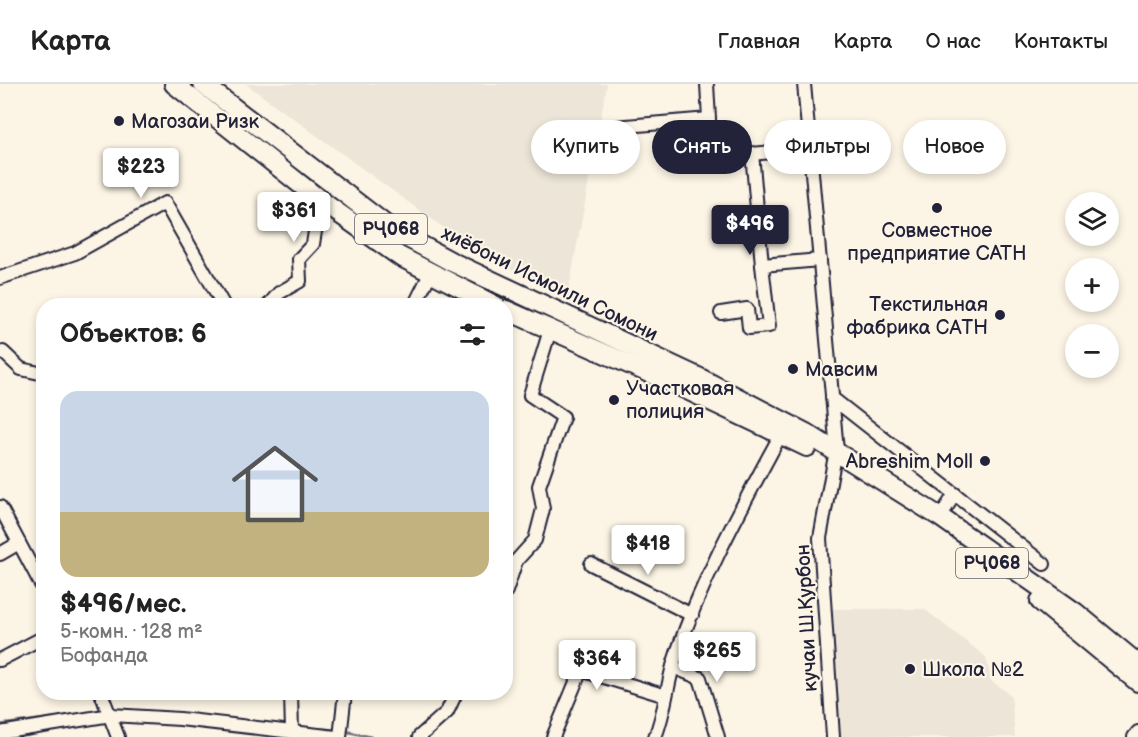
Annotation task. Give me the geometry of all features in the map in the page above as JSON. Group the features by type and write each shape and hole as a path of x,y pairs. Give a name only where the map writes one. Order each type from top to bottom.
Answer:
{"highway":[{"name":"РҶ068","path":"174,84 208,95 320,200 399,256 480,298"},
{"name":"хиёбони Исмоили Сомони","path":"208,95 391,229 530,300 708,382 836,456"},
{"path":"513,314 530,300"},
{"name":"РҶ068","path":"513,314 781,434 836,456 940,517 1007,563 1075,612 1138,664"},
{"name":"РҶ068","path":"836,456 1004,572 1138,682"}],"street":[{"path":"640,125 709,119 707,84"},
{"name":"кучаи Ш.Қурбон","path":"804,84 807,120"},
{"path":"721,313 747,309 749,328 769,326 752,153 764,152"},
{"name":"кучаи Ш.Қурбон","path":"812,174 836,456 820,538 833,737"},
{"path":"275,298 300,281 299,259 313,244 320,200"},
{"path":"0,278 75,253 165,203 219,298"},
{"path":"762,265 820,260"},
{"path":"418,298 430,274"},
{"path":"513,557 535,540 543,508 539,486 563,417 530,395 550,330"},
{"path":"1,350 21,369 36,372"},
{"path":"832,398 1044,564"},
{"path":"655,737 663,715 673,667 711,569 781,434"},
{"path":"940,517 955,494"},
{"path":"0,507 36,575"},
{"path":"0,554 19,543"},
{"path":"1007,563 1020,545"},
{"path":"591,564 692,615"},
{"path":"0,660 36,641"},
{"path":"673,667 700,678 718,737"},
{"path":"553,737 581,670 666,696"},
{"path":"104,700 118,737"},
{"path":"291,700 292,728"},
{"path":"0,735 110,712 292,728 338,737 344,700"},
{"path":"418,737 447,712 453,700"},
{"path":"1134,737 1138,732"}],"shaded area":[{"path":"246,84 607,84 600,120 531,120 531,174 590,174 568,293 488,260"},
{"name":"Школа №2","path":"829,609 924,609 986,657 991,681 1011,695 1015,737 839,737"}],"waterway":[{"path":"0,725 67,716"},
{"path":"309,728 338,730"},
{"path":"345,731 371,737"}],"place":[{"name":"Магозаи Ризк","path":"119,121"},
{"name":"Совместное предприятие CATH","path":"937,208"},
{"name":"Текстильная фабрика САТН","path":"1000,315"},
{"name":"Мавсим","path":"793,369"},
{"name":"Участковая полиция","path":"614,400"},
{"name":"Abreshim Moll","path":"985,461"},
{"name":"Школа №2","path":"910,669"}]}
